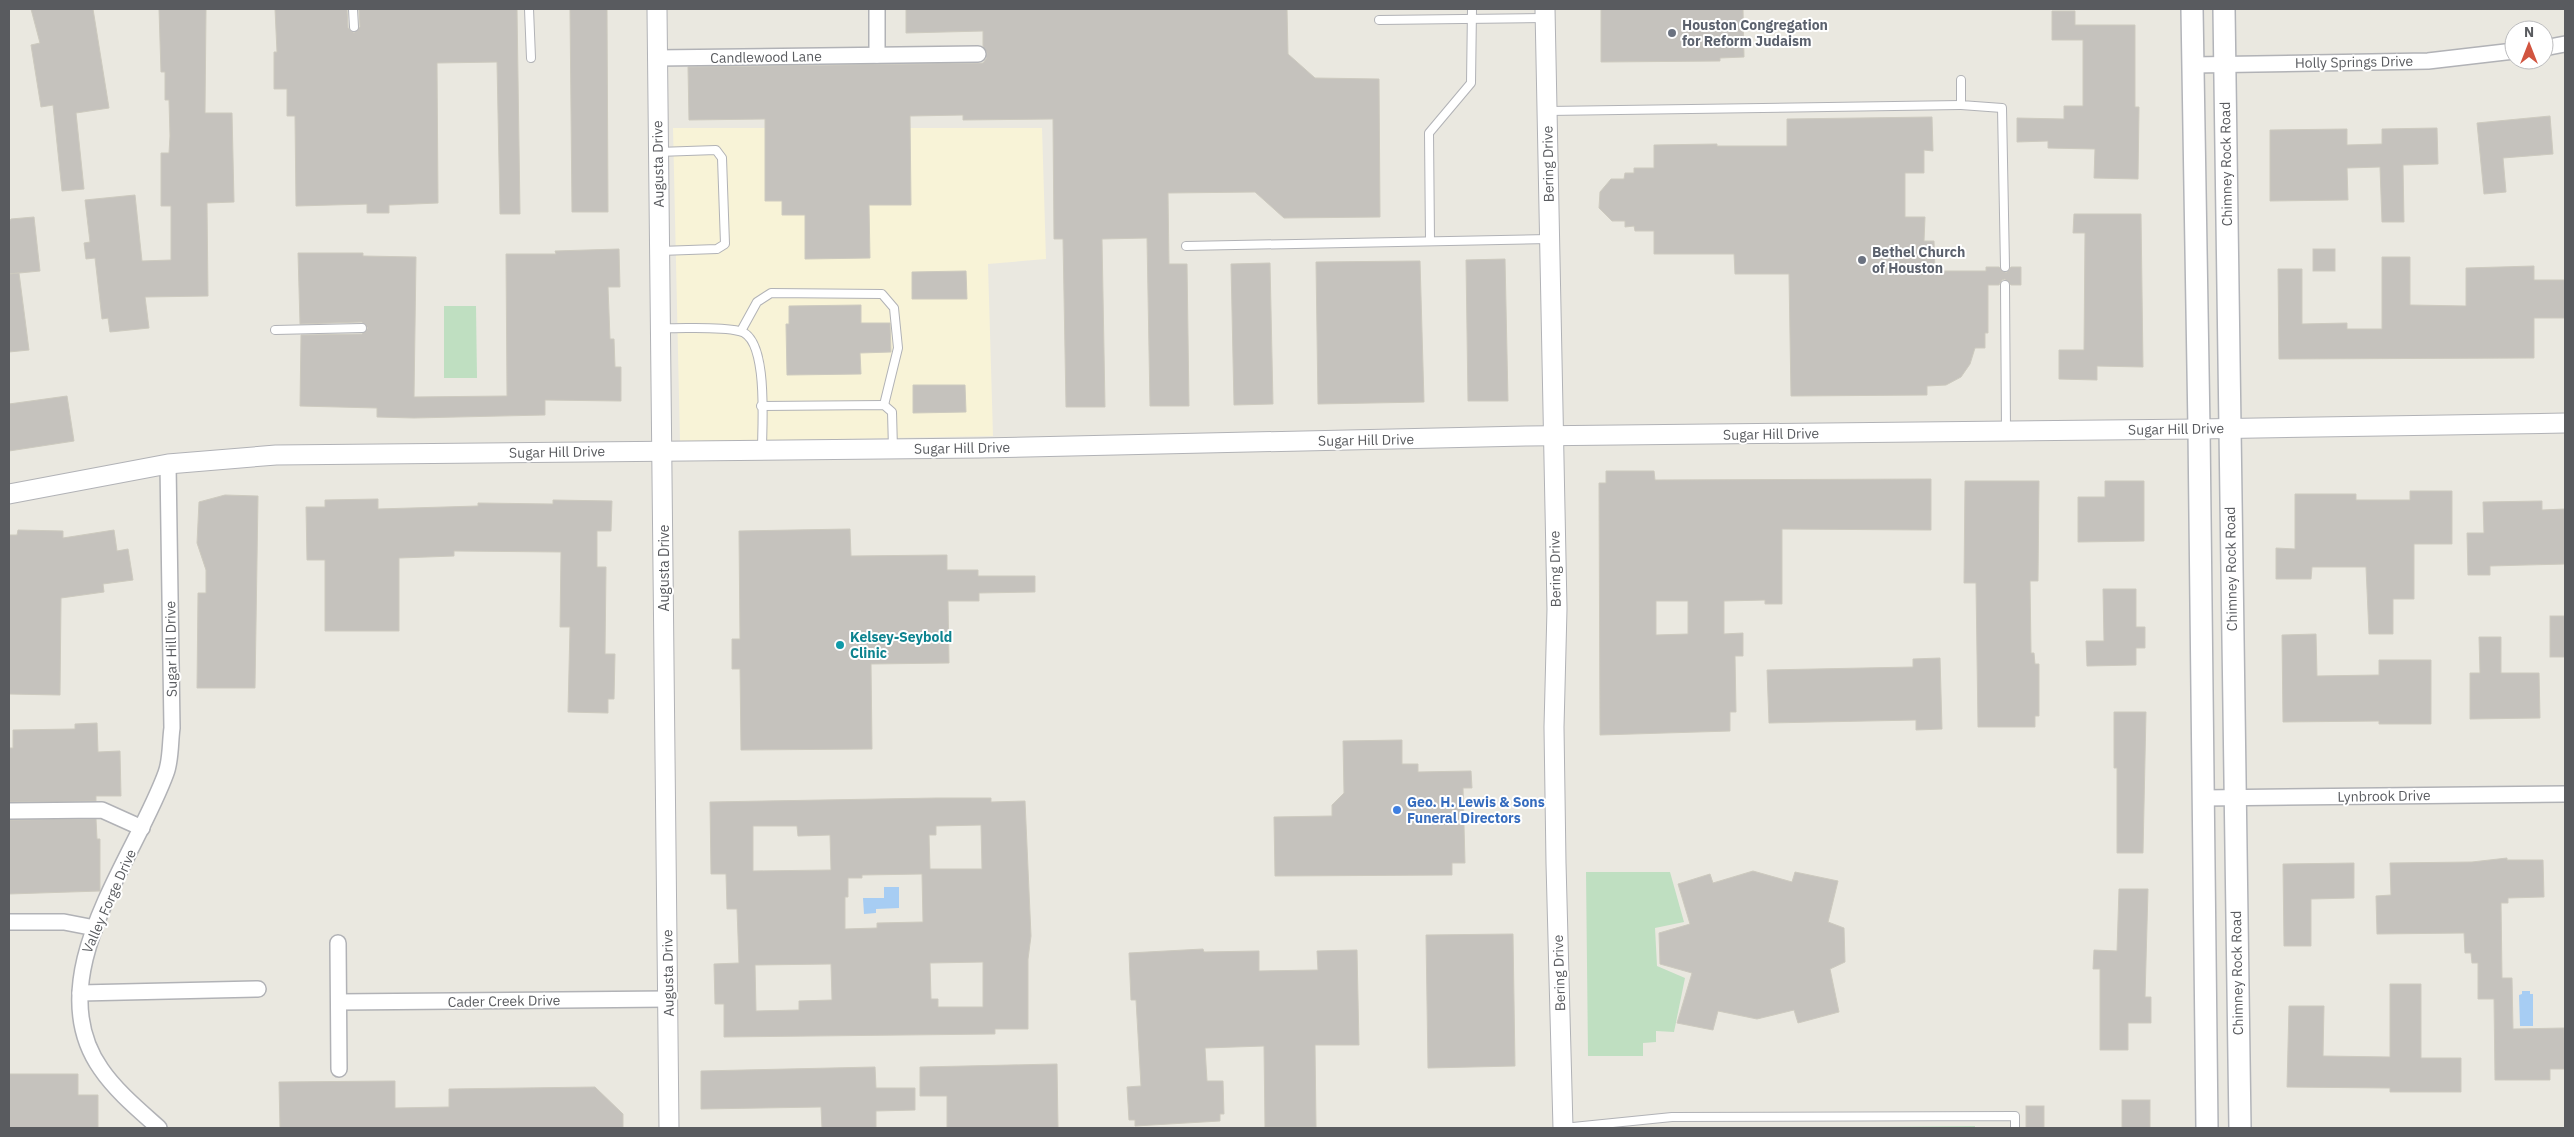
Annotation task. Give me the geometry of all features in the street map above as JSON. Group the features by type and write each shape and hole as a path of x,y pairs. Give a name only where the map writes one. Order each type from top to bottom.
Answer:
{"main road":[{"path":"2192,9 2199,429 2206,1128"},
{"name":"Chimney Rock Road","path":"2224,9 2240,1128"}],"street":[{"name":"Augusta Drive","path":"657,9 656,58 663,451 669,1128"},
{"path":"877,9 877,55"},
{"name":"Bering Drive","path":"1545,13 1556,610 1554,727 1556,863 1563,1128"},
{"name":"Holly Springs Drive","path":"2193,65 2428,61 2504,52"},
{"name":"Candlewood Lane","path":"656,58 978,54"},
{"name":"Sugar Hill Drive","path":"9,494 168,464 276,455 893,449 1552,436 2565,423"},
{"name":"Sugar Hill Drive","path":"142,828 167,771 172,728 168,464"},
{"name":"Lynbrook Drive","path":"2203,798 2565,794"},
{"path":"9,811 102,810 142,828"},
{"name":"Valley Forge Drive","path":"142,828 95,928 82,963 81,1019 86,1039 101,1069 159,1128"},
{"path":"9,922 64,922 95,928"},
{"path":"338,944 339,1069"},
{"path":"80,993 258,989"},
{"name":"Cader Creek Drive","path":"339,1002 668,999"}],"lane":[{"path":"353,9 354,27"},
{"path":"529,9 530,58"},
{"path":"1430,241 1428,133 1442,114 1471,83 1472,9"},
{"path":"1379,20 1472,18 1545,13"},
{"path":"1961,80 1961,105"},
{"path":"1548,111 1961,105 2002,108 2005,267"},
{"path":"658,152 716,150 722,158 725,244 717,249 660,251"},
{"path":"1186,246 1549,239"},
{"path":"2005,286 2006,430"},
{"path":"740,331 757,302 771,293 882,294 894,308 898,348 884,405"},
{"path":"275,330 362,328"},
{"path":"661,328 740,331 754,341 759,358 762,450"},
{"path":"761,406 884,405 892,412 893,449"},
{"path":"1563,1128 1672,1117 2015,1116 2015,1128"}],"shaded area":[{"path":"673,128 1042,128 1046,259 988,264 993,436 680,442"}],"green space":[{"path":"444,306 476,306 477,378 444,378"},
{"path":"1586,872 1670,872 1684,922 1655,928 1657,966 1685,978 1674,1032 1656,1031 1656,1042 1643,1043 1643,1056 1588,1056"},
{"path":"1975,1126 1975,1128 1873,1128 1873,1127"}],"water":[{"path":"884,887 899,887 899,908 876,909 876,913 864,914 863,898 884,898"},
{"path":"2522,991 2530,991 2530,994 2533,994 2533,1026 2520,1026 2519,995 2522,994"}],"building":[{"path":"31,9 93,9 109,108 76,113 84,189 62,191 53,105 41,107 31,45 40,43"},
{"path":"159,9 206,9 205,113 232,113 234,202 207,203 208,296 145,297 149,328 110,332 108,318 102,319 95,258 86,259 84,243 90,242 85,200 135,195 142,261 171,260 171,206 161,206 161,153 169,153 170,136 169,100 165,100 165,72 161,72"},
{"path":"275,9 347,9 348,28 354,33 360,27 359,9 517,9 520,214 500,214 497,62 437,63 438,203 389,205 389,213 367,213 367,204 296,206 295,116 287,116 287,89 274,89 274,52 277,52"},
{"path":"570,9 607,9 608,212 572,212"},
{"path":"906,9 1287,9 1288,54 1315,78 1379,79 1380,217 1284,218 1255,192 1168,193 1169,264 1187,264 1189,406 1150,406 1147,238 1102,239 1105,407 1066,407 1063,239 1054,239 1053,119 963,120 963,115 910,116 911,205 869,205 870,258 805,259 805,215 782,215 782,201 765,201 765,119 689,120 688,67 983,63 986,59 987,53 983,46 983,31 906,33"},
{"name":"Houston Congregation for Reform Judaism","path":"1601,9 1743,9 1744,57 1720,58 1720,61 1601,62"},
{"path":"2052,11 2075,11 2075,25 2135,25 2135,107 2139,107 2138,179 2094,178 2095,149 2048,148 2048,141 2017,142 2017,118 2064,119 2064,106 2083,106 2083,40 2052,40"},
{"path":"2550,116 2553,154 2503,158 2506,192 2484,194 2477,123"},
{"name":"Bethel Church of Houston","path":"1932,117 1933,151 1924,150 1924,173 1905,173 1905,217 1925,217 1924,241 1934,241 1935,271 1986,271 1986,267 1999,267 2006,273 2011,267 2021,267 2021,285 2011,285 2005,279 1999,285 1988,285 1988,333 1985,333 1985,348 1975,348 1970,364 1961,377 1946,385 1927,386 1927,395 1791,396 1789,274 1735,274 1734,254 1654,254 1654,231 1635,231 1634,226 1625,227 1625,221 1612,221 1599,208 1600,192 1611,179 1624,179 1625,173 1634,173 1634,168 1654,168 1654,145 1787,146 1787,119"},
{"path":"2437,128 2438,164 2403,165 2404,222 2382,222 2380,167 2347,168 2348,200 2270,201 2270,130 2347,129 2347,145 2382,144 2382,129"},
{"path":"2074,214 2141,214 2143,367 2097,366 2097,380 2059,379 2059,350 2084,350 2085,233 2073,233"},
{"path":"34,217 40,271 9,274 9,222 11,219"},
{"path":"619,249 620,287 608,287 610,339 614,339 615,367 621,367 621,401 545,400 545,415 414,418 377,417 377,408 300,406 301,335 362,334 368,328 362,322 300,324 298,253 363,253 363,256 416,257 414,397 507,396 506,254 556,254 555,251"},
{"path":"2313,249 2335,249 2335,271 2313,271"},
{"path":"2382,257 2410,257 2410,305 2466,306 2466,268 2534,266 2534,280 2565,280 2565,318 2534,318 2534,358 2279,359 2278,269 2302,269 2302,324 2347,323 2347,329 2382,329"},
{"path":"1505,259 1508,401 1468,401 1466,260"},
{"path":"1420,261 1424,402 1318,404 1316,262"},
{"path":"1270,263 1273,404 1234,405 1231,264"},
{"path":"966,271 967,299 912,299 912,272"},
{"path":"19,273 29,350 9,352 9,274"},
{"path":"861,305 861,323 890,323 891,352 860,353 861,374 787,375 786,324 789,324 789,306"},
{"path":"913,385 965,385 966,412 913,413"},
{"path":"67,396 74,441 9,451 9,404"},
{"path":"1606,471 1654,471 1655,480 1931,479 1931,530 1782,529 1782,604 1765,604 1765,600 1724,601 1724,634 1743,633 1743,656 1735,656 1736,712 1730,712 1730,731 1600,735 1599,483 1606,483","holes":["1656,601 1688,601 1688,634 1656,635"]},
{"path":"1965,481 2039,481 2038,581 2030,581 2031,653 2034,653 2035,664 2039,664 2039,716 2035,716 2035,727 1978,727 1976,583 1964,583"},
{"path":"2105,481 2144,481 2144,541 2078,542 2078,497 2105,497"},
{"path":"2410,491 2452,491 2452,544 2414,544 2414,599 2393,599 2393,634 2369,634 2366,567 2312,567 2311,579 2276,579 2276,548 2295,549 2295,494 2356,494 2356,500 2410,500"},
{"path":"225,495 258,496 255,688 197,688 198,593 206,593 206,570 197,543 199,502"},
{"path":"378,499 378,509 478,506 478,503 553,504 553,500 612,501 611,531 597,531 597,567 606,567 605,654 615,654 614,699 608,699 608,713 568,712 570,627 560,627 561,552 454,551 454,556 399,558 399,631 325,631 325,560 307,560 306,507 325,507 325,500"},
{"path":"2542,501 2542,510 2565,509 2565,564 2490,566 2490,575 2468,575 2467,533 2484,533 2483,502"},
{"name":"Kelsey-Seybold Clinic","path":"850,529 851,556 947,555 947,570 978,570 978,576 1035,576 1035,592 979,593 979,601 948,601 949,663 871,664 872,749 741,750 740,669 732,669 732,639 740,639 739,531"},
{"path":"18,530 63,531 63,538 114,530 117,551 128,549 133,580 103,584 104,592 61,598 60,695 9,694 9,535 17,535"},
{"path":"2103,589 2136,589 2136,627 2145,627 2145,648 2136,648 2136,665 2087,666 2086,641 2104,641"},
{"path":"2550,616 2565,616 2565,657 2550,657"},
{"path":"2316,634 2317,676 2379,675 2379,660 2431,660 2431,724 2379,724 2379,721 2283,722 2282,635"},
{"path":"2479,637 2501,637 2501,673 2539,673 2540,718 2470,719 2470,673 2480,673"},
{"path":"1940,658 1942,729 1916,730 1916,720 1769,723 1767,670 1913,667 1913,659"},
{"path":"2114,712 2146,712 2143,853 2117,853 2117,768 2114,768"},
{"path":"97,723 98,752 120,751 121,796 96,796 96,801 9,802 9,748 13,748 13,730 75,729 75,724"},
{"name":"Geo. H. Lewis & Sons Funeral Directors","path":"1402,740 1402,764 1418,764 1418,772 1471,771 1472,788 1463,788 1465,863 1452,863 1452,875 1275,876 1274,817 1332,816 1332,805 1344,793 1343,741"},
{"path":"936,798 991,798 991,802 1025,801 1031,936 1028,959 1028,1029 995,1029 995,1034 724,1037 724,1004 715,1004 714,964 739,963 737,909 727,909 726,874 711,874 710,802","holes":["981,825 982,869 930,869 929,835 936,835 936,826","753,826 797,826 798,836 830,835 831,870 753,871","922,874 923,922 877,923 877,928 845,929 845,897 848,897 848,878 862,878 862,875","983,962 983,1007 938,1007 938,999 931,999 930,963","831,964 832,1000 799,1001 799,1010 756,1011 755,965"]},
{"path":"96,819 97,839 100,839 100,891 9,894 9,820"},
{"path":"2507,858 2507,860 2543,860 2544,897 2508,898 2508,903 2501,903 2502,978 2512,978 2513,1029 2564,1028 2565,1069 2550,1069 2550,1080 2495,1080 2494,999 2478,999 2478,963 2472,963 2471,953 2465,953 2464,933 2377,934 2376,896 2391,895 2390,863 2472,862"},
{"path":"2354,863 2354,898 2311,899 2311,946 2284,946 2283,864"},
{"path":"1753,871 1792,882 1795,872 1838,881 1828,922 1844,928 1845,962 1830,969 1839,1012 1798,1023 1794,1010 1757,1019 1718,1011 1713,1030 1677,1023 1692,973 1660,964 1659,933 1690,924 1678,884 1710,874 1713,883"},
{"path":"2119,889 2148,889 2145,997 2151,997 2151,1023 2128,1023 2128,1050 2100,1050 2100,969 2093,969 2094,950 2117,951"},
{"path":"1513,934 1515,1066 1428,1068 1426,935"},
{"path":"1203,949 1204,952 1259,951 1259,971 1318,970 1317,951 1357,950 1359,1045 1315,1045 1316,1127 1265,1127 1264,1046 1205,1048 1207,1081 1223,1081 1224,1114 1220,1114 1220,1121 1135,1126 1135,1120 1129,1120 1127,1087 1141,1086 1136,1000 1131,1000 1129,953"},
{"path":"2390,984 2421,984 2421,1058 2461,1058 2461,1092 2390,1092 2390,1088 2287,1087 2289,1006 2324,1006 2323,1056 2390,1057"},
{"path":"1057,1064 1058,1128 947,1128 947,1096 920,1096 920,1067"},
{"path":"875,1067 876,1088 915,1088 915,1110 876,1111 876,1128 822,1128 821,1107 701,1109 701,1071"},
{"path":"9,1074 78,1074 78,1095 98,1095 98,1128 9,1128"},
{"path":"395,1081 395,1108 449,1107 449,1089 595,1087 623,1114 623,1128 280,1128 279,1082"},
{"path":"2122,1100 2150,1100 2150,1128 2122,1128"},
{"path":"2026,1106 2044,1106 2044,1128 2026,1128"}],"place":[{"name":"Houston Congregation for Reform Judaism","path":"1672,33"},
{"name":"Bethel Church of Houston","path":"1862,260"},
{"name":"Kelsey-Seybold Clinic","path":"840,645"},
{"name":"Geo. H. Lewis & Sons Funeral Directors","path":"1397,810"}]}
